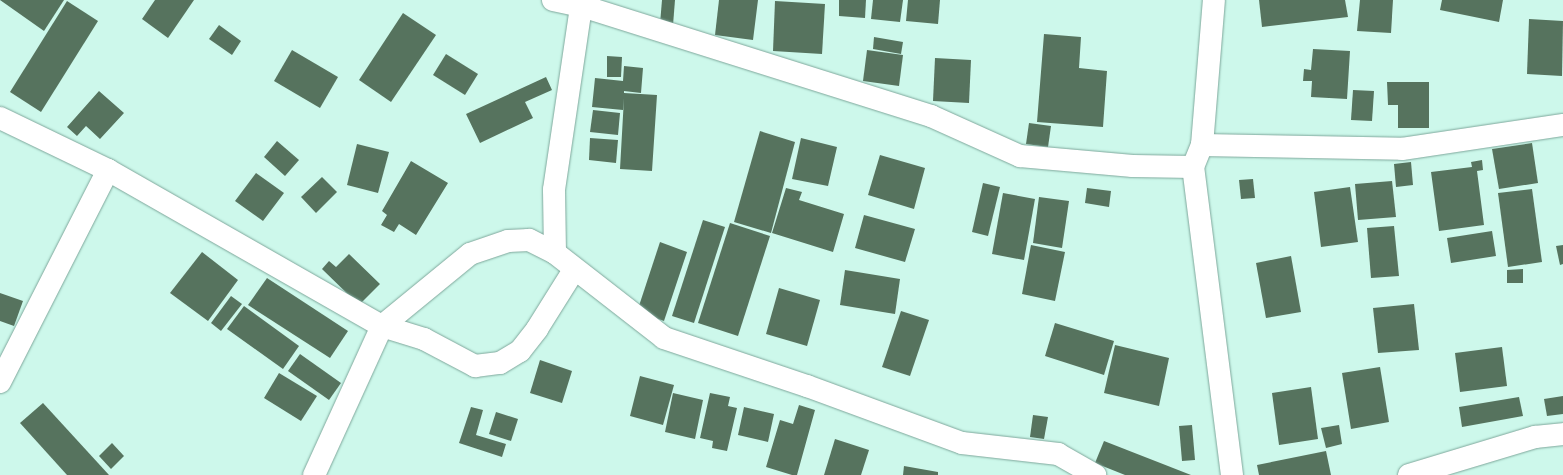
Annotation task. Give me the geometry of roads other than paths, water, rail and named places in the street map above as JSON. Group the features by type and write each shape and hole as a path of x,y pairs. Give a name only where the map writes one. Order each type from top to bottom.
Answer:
{"street":[{"path":"553,0 582,3 931,116 1020,156 1132,166 1193,166"},
{"path":"1214,0 1202,144 1193,166 1232,475"},
{"path":"555,253 554,190 582,3"},
{"path":"0,118 108,170 382,326 424,340 475,366 500,363 520,351 537,329 574,270"},
{"path":"1202,144 1402,149 1563,126"},
{"path":"0,382 108,170"},
{"path":"314,475 382,326 442,274 470,254 508,241 529,240 555,253 574,270 664,338 806,386 962,443 1058,454 1095,475"},
{"path":"1409,475 1535,436 1563,434"}]}
